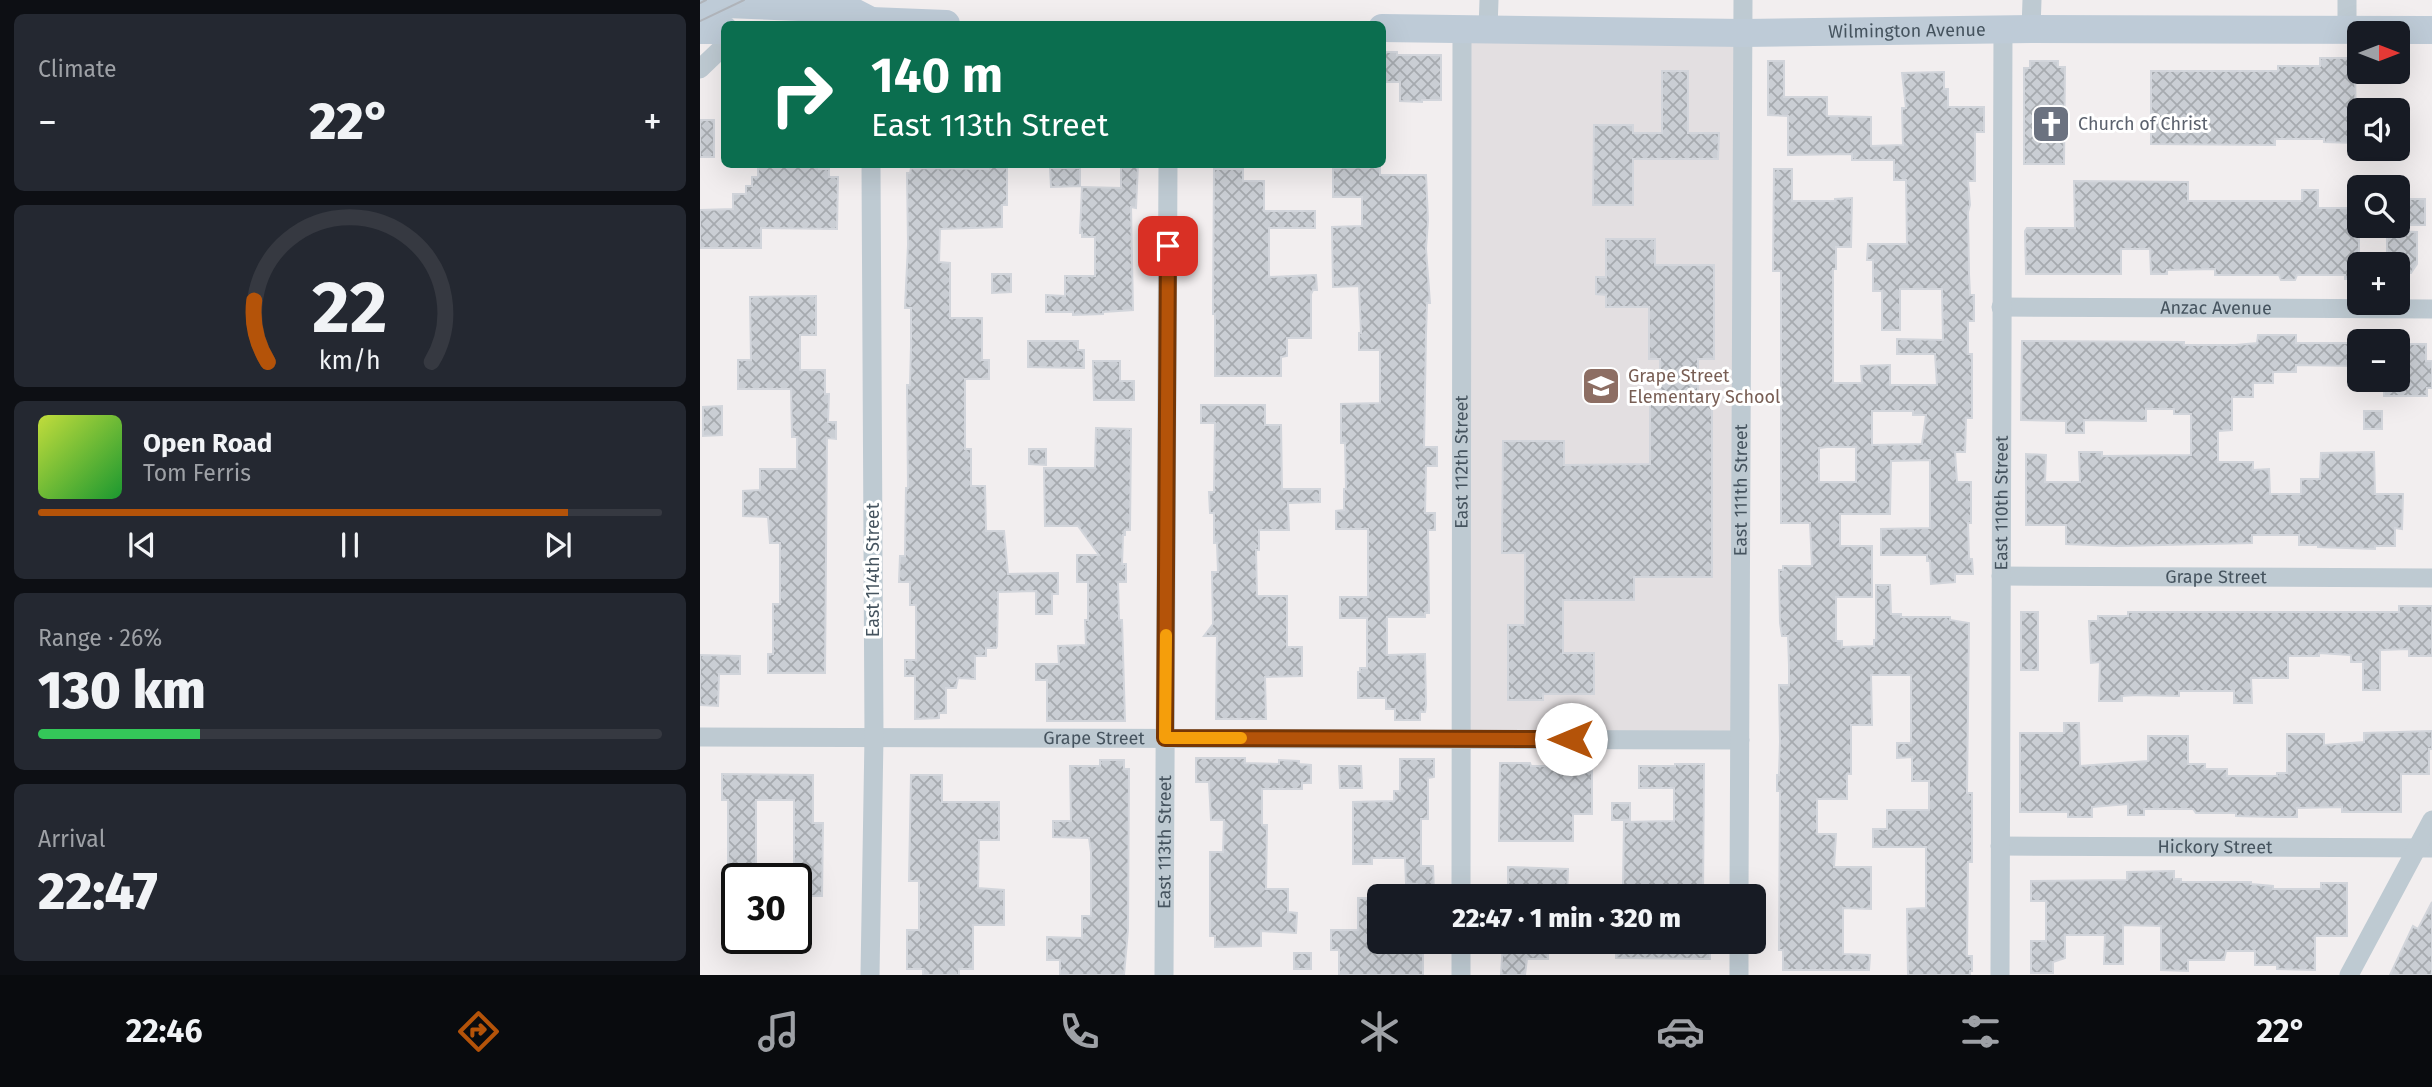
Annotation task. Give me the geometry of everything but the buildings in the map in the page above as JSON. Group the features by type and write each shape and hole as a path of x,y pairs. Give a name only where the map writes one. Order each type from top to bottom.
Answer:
{"main road":[{"path":"700,2 862,20"},
{"path":"759,21 772,18 883,21"},
{"name":"Wilmington Avenue","path":"1386,28 1743,33 2032,29 2347,30"},
{"path":"700,30 721,30"},
{"name":"Wilmington Avenue","path":"2410,30 2432,30"}],"street":[{"name":"East 112th Street","path":"1461,884 1475,29 1489,0"},
{"name":"East 111th Street","path":"1739,884 1743,0"},
{"path":"2032,0 2032,29"},
{"path":"2347,0 2347,21"},
{"name":"East 110th Street","path":"2000,975 2003,30"},
{"path":"700,69 721,49"},
{"name":"East 114th Street","path":"870,975 874,737 872,168"},
{"name":"East 113th Street","path":"1164,975 1168,168"},
{"name":"Anzac Avenue","path":"2001,307 2432,309"},
{"name":"Grape Street","path":"2001,576 2432,578"},
{"name":"Grape Street","path":"700,737 1740,740"},
{"path":"2349,975 2425,848 2432,820"},
{"name":"Hickory Street","path":"2000,845 2425,848"},
{"path":"1461,954 1461,975"},
{"path":"1739,954 1739,975"}],"shaded area":[{"name":"Grape Street Elementary School","path":"1465,33 1740,36 1737,737 1464,737"}],"tram line":[{"path":"700,3 706,0"},
{"path":"700,21 744,0"}],"slow traffic":[{"path":"1166,635 1165,738 1241,738"}],"place":[{"name":"Church of Christ","path":"2051,124"},
{"name":"Grape Street Elementary School","path":"1601,386"}],"route":[{"path":"1168,246 1165,738 1571,739"}]}
